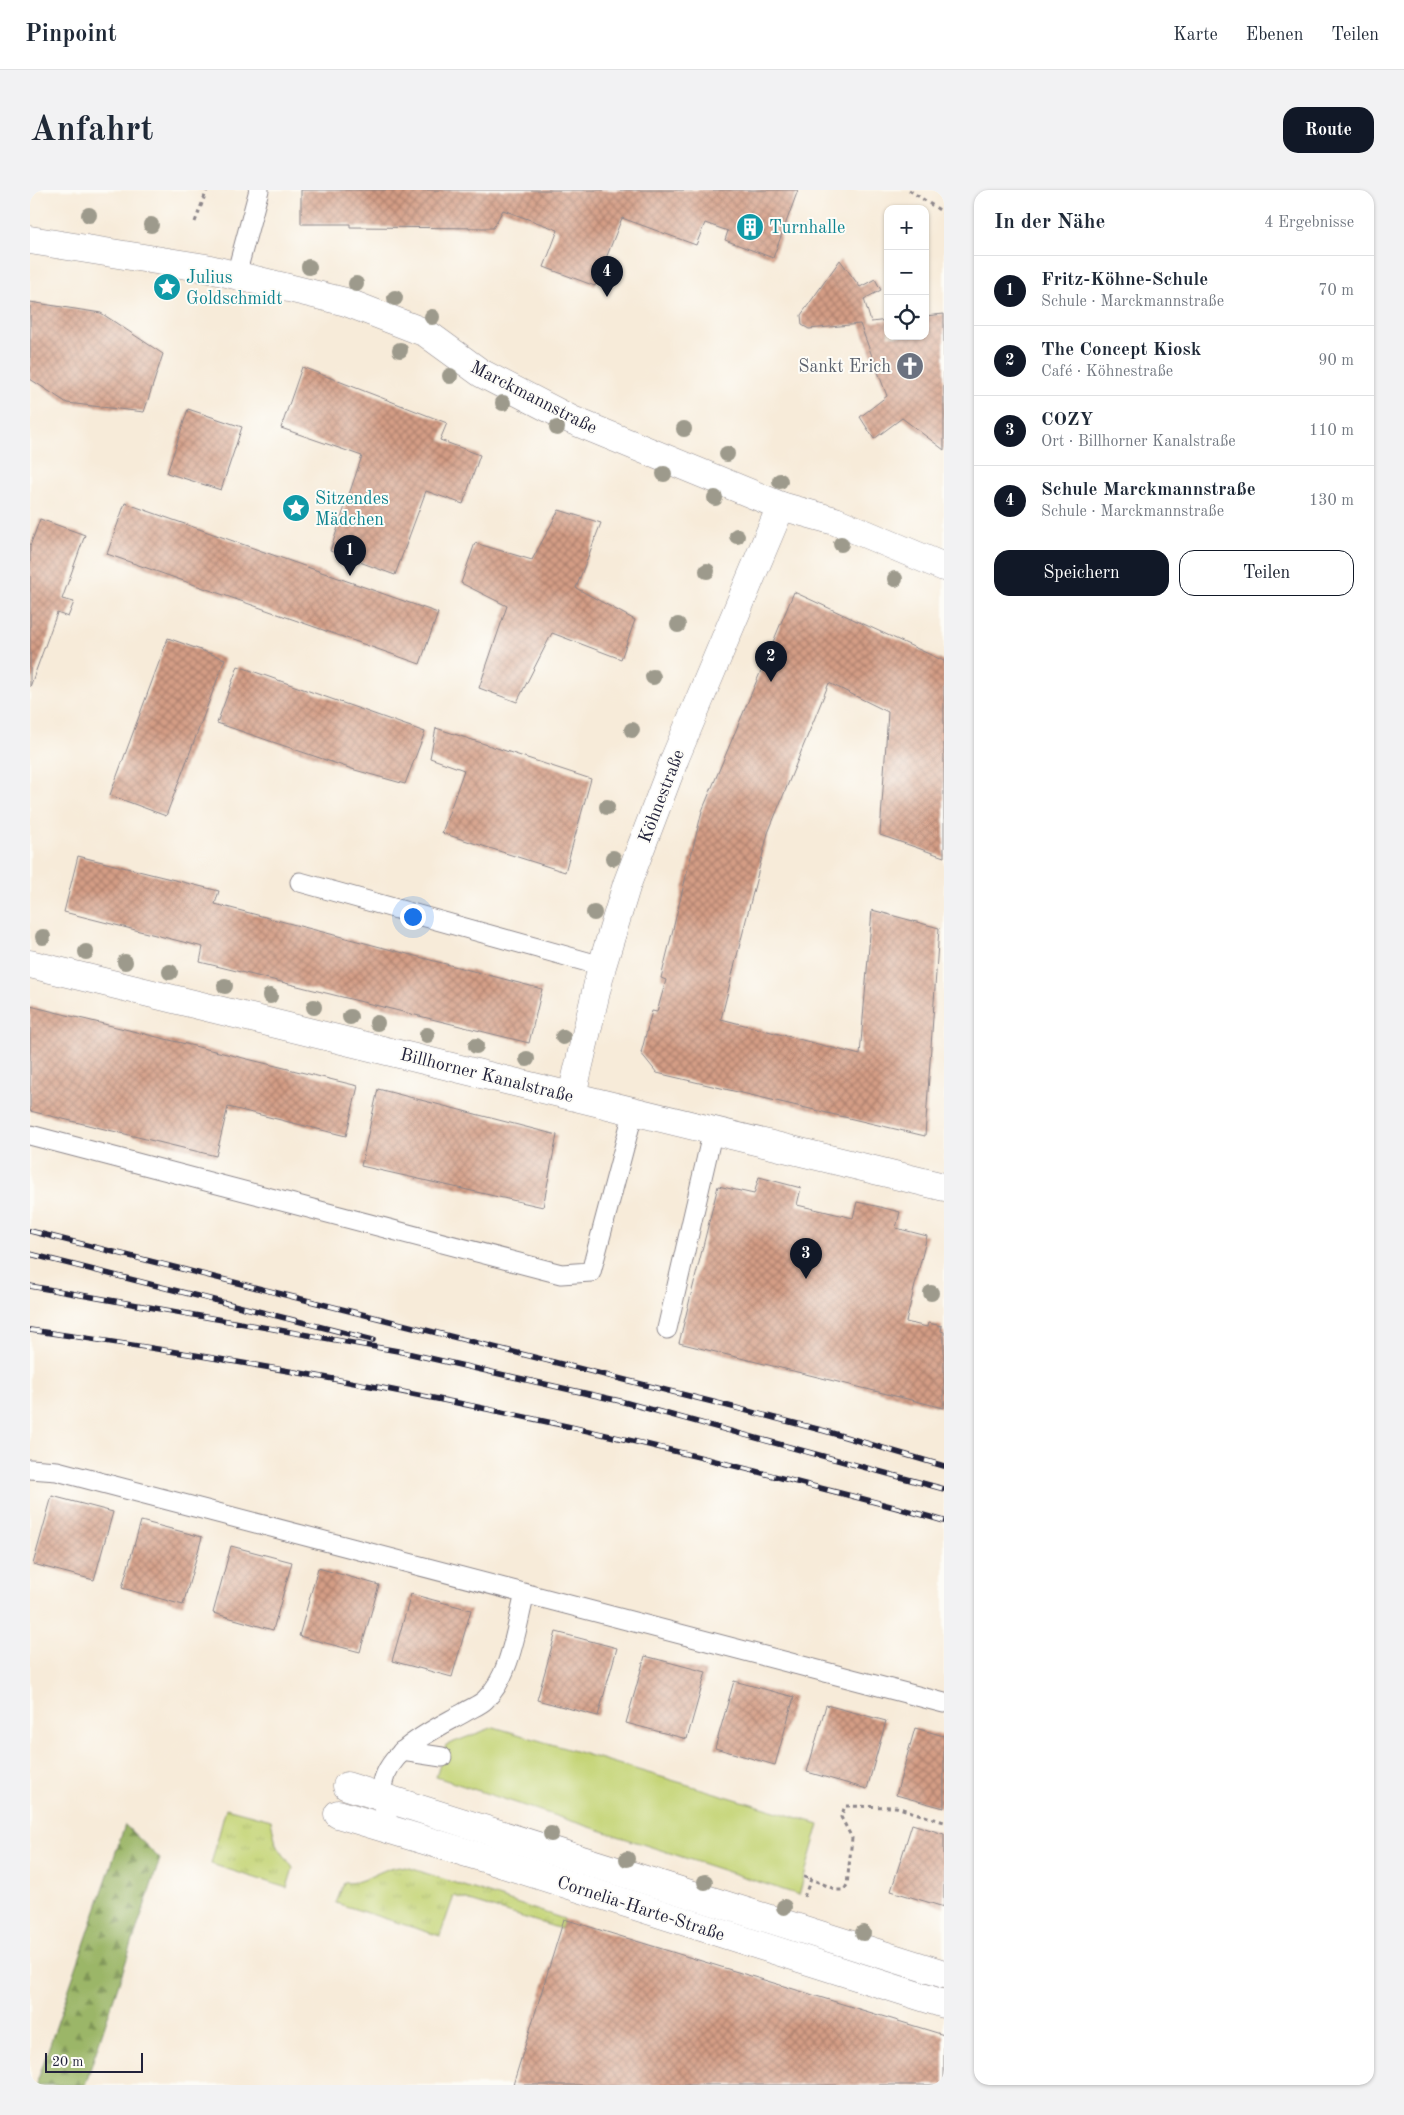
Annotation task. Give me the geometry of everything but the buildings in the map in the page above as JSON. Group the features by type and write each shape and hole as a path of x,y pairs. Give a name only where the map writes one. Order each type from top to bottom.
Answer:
{"street":[{"name":"Marckmannstraße","path":"30,240 206,268 346,302 426,334 481,373 572,420 781,506 834,521 944,567"},
{"name":"Köhnestraße","path":"572,1095 602,966 627,884 672,767 781,506"},
{"name":"Billhorner Kanalstraße","path":"30,964 944,1187"},
{"name":"Cornelia-Harte-Straße","path":"347,1786 944,1974"},
{"name":"Cornelia-Harte-Straße","path":"338,1814 535,1874 944,2004"}],"lane":[{"path":"236,275 259,190"},
{"path":"300,882 602,966"},
{"path":"30,1135 561,1274 591,1272 634,1110"},
{"path":"667,1329 713,1130"},
{"path":"30,1468 58,1471 944,1703"},
{"path":"391,1830 382,1797 384,1775 402,1751 484,1700 499,1683 506,1668 524,1594"},
{"path":"402,1751 442,1757"}],"path":[{"path":"195,222 207,190"},
{"path":"909,190 944,213"},
{"path":"804,1877 837,1890 844,1890 852,1848 852,1838 849,1829 841,1818 845,1806 896,1808 944,1822"},
{"path":"793,1926 811,1879"}],"green space":[{"path":"494,1727 819,1824 799,1895 436,1777 446,1745"},
{"path":"226,1808 271,1820 276,1844 293,1868 287,1888 211,1864"},
{"path":"125,1825 160,1859 85,2085 36,2085"},
{"path":"399,1866 564,1919 561,1929 454,1896 440,1936 336,1903 344,1883 359,1881"}],"railway":[{"path":"30,1231 717,1403 825,1431 944,1466"},
{"path":"30,1254 373,1340"},
{"path":"30,1286 398,1351 620,1401 944,1489"},
{"path":"30,1330 129,1344 325,1377 521,1416 715,1461 944,1521"}],"place":[{"name":"Turnhalle","path":"750,227"},
{"name":"Julius Goldschmidt","path":"167,287"},
{"name":"Schule Marckmannstraße","path":"607,297"},
{"name":"Sankt Erich","path":"910,366"},
{"name":"Sitzendes Mädchen","path":"296,508"},
{"name":"Fritz-Köhne-Schule","path":"350,576"},
{"name":"The Concept Kiosk","path":"771,682"},
{"name":"COZY","path":"806,1279"}]}
